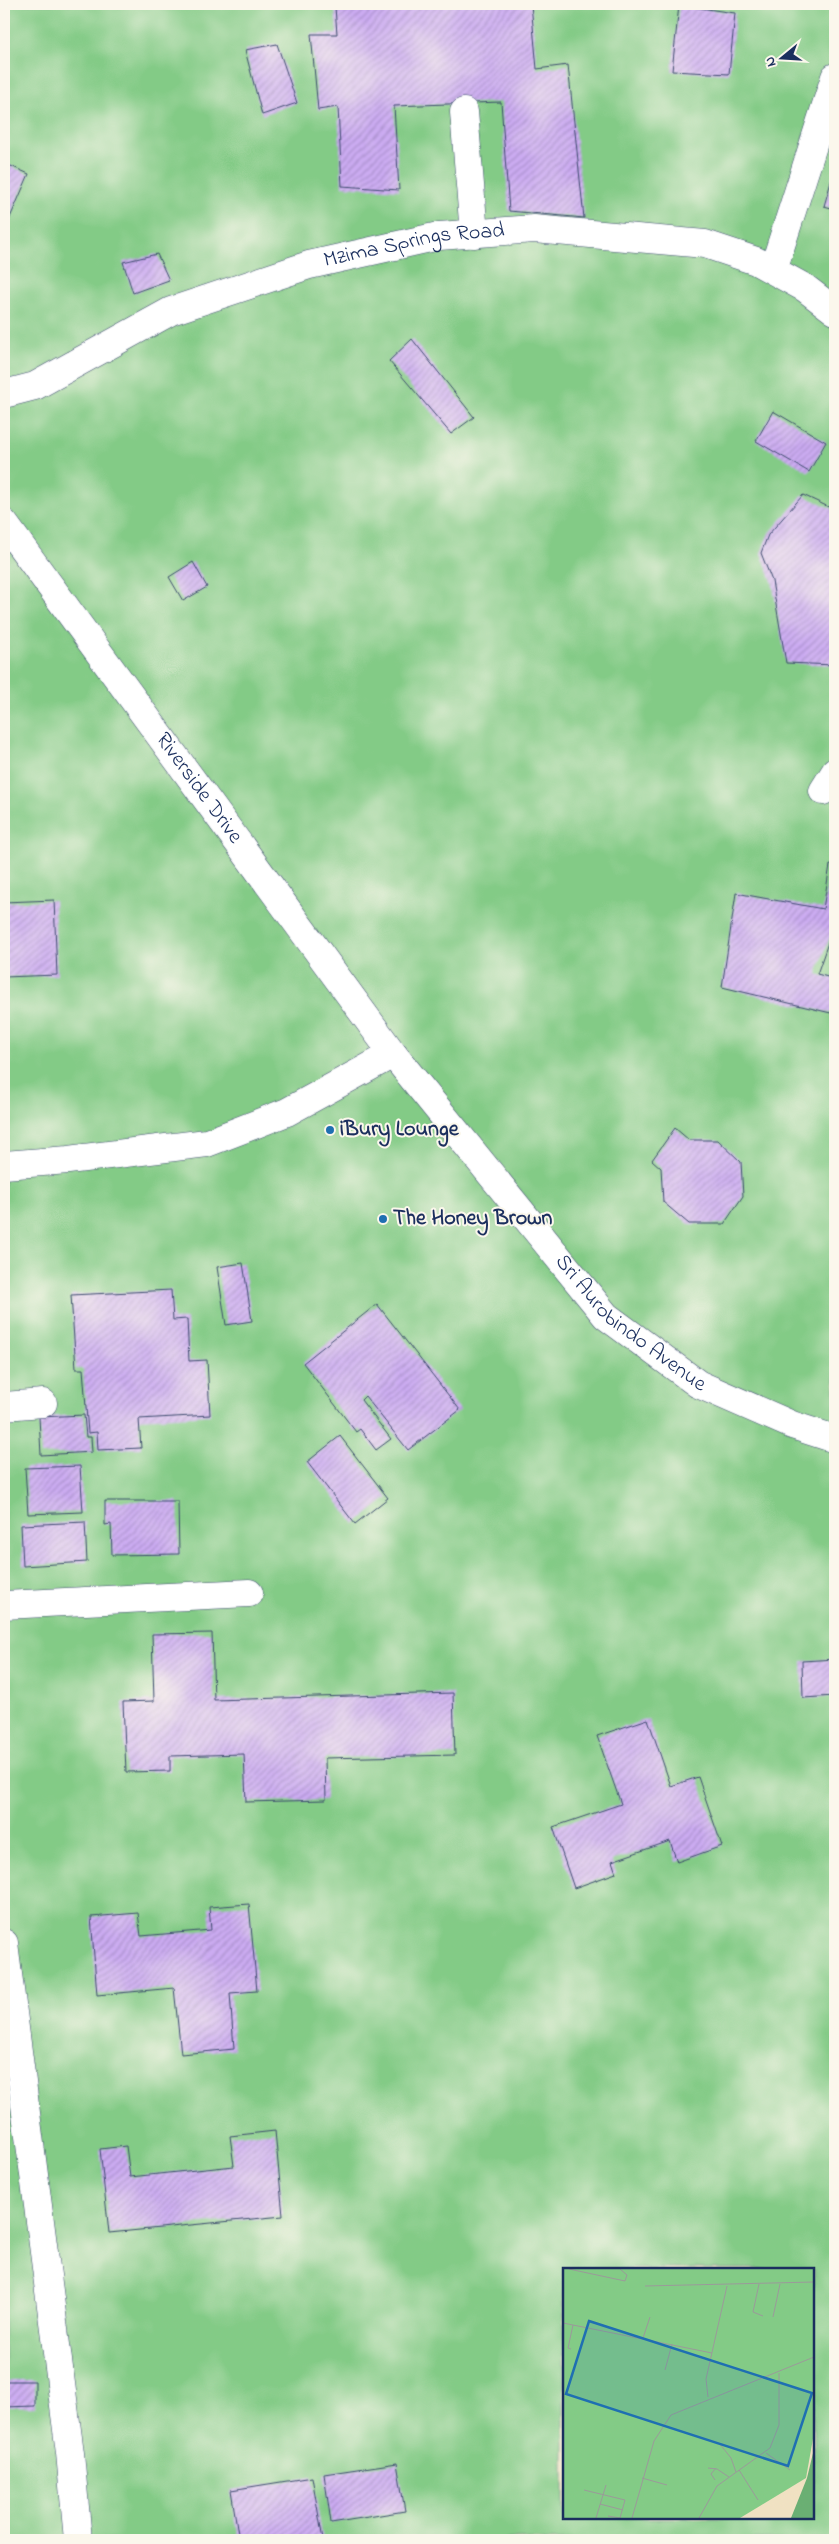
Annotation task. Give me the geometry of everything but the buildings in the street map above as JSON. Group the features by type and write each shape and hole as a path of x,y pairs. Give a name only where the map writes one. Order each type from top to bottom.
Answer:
{"street":[{"path":"773,270 835,77"},
{"path":"464,112 474,234"},
{"name":"Mzima Springs Road","path":"4,394 35,386 171,311 309,265 439,236 534,229 705,244 756,261 805,288 835,311"},
{"name":"Riverside Drive","path":"4,523 393,1054"},
{"path":"4,1165 68,1160 207,1143 287,1112 393,1054"},
{"name":"Sri Aurobindo Avenue","path":"393,1054 606,1316 698,1384 792,1425 835,1439"},
{"path":"4,1406 43,1403"},
{"path":"4,1605 249,1593"},
{"path":"4,1943 70,2453 78,2540"}],"green space":[{"path":"4,4 835,4 835,2540 4,2540"}],"place":[{"name":"iBury Lounge","path":"330,1130"},
{"name":"The Honey Brown","path":"383,1219"}]}
